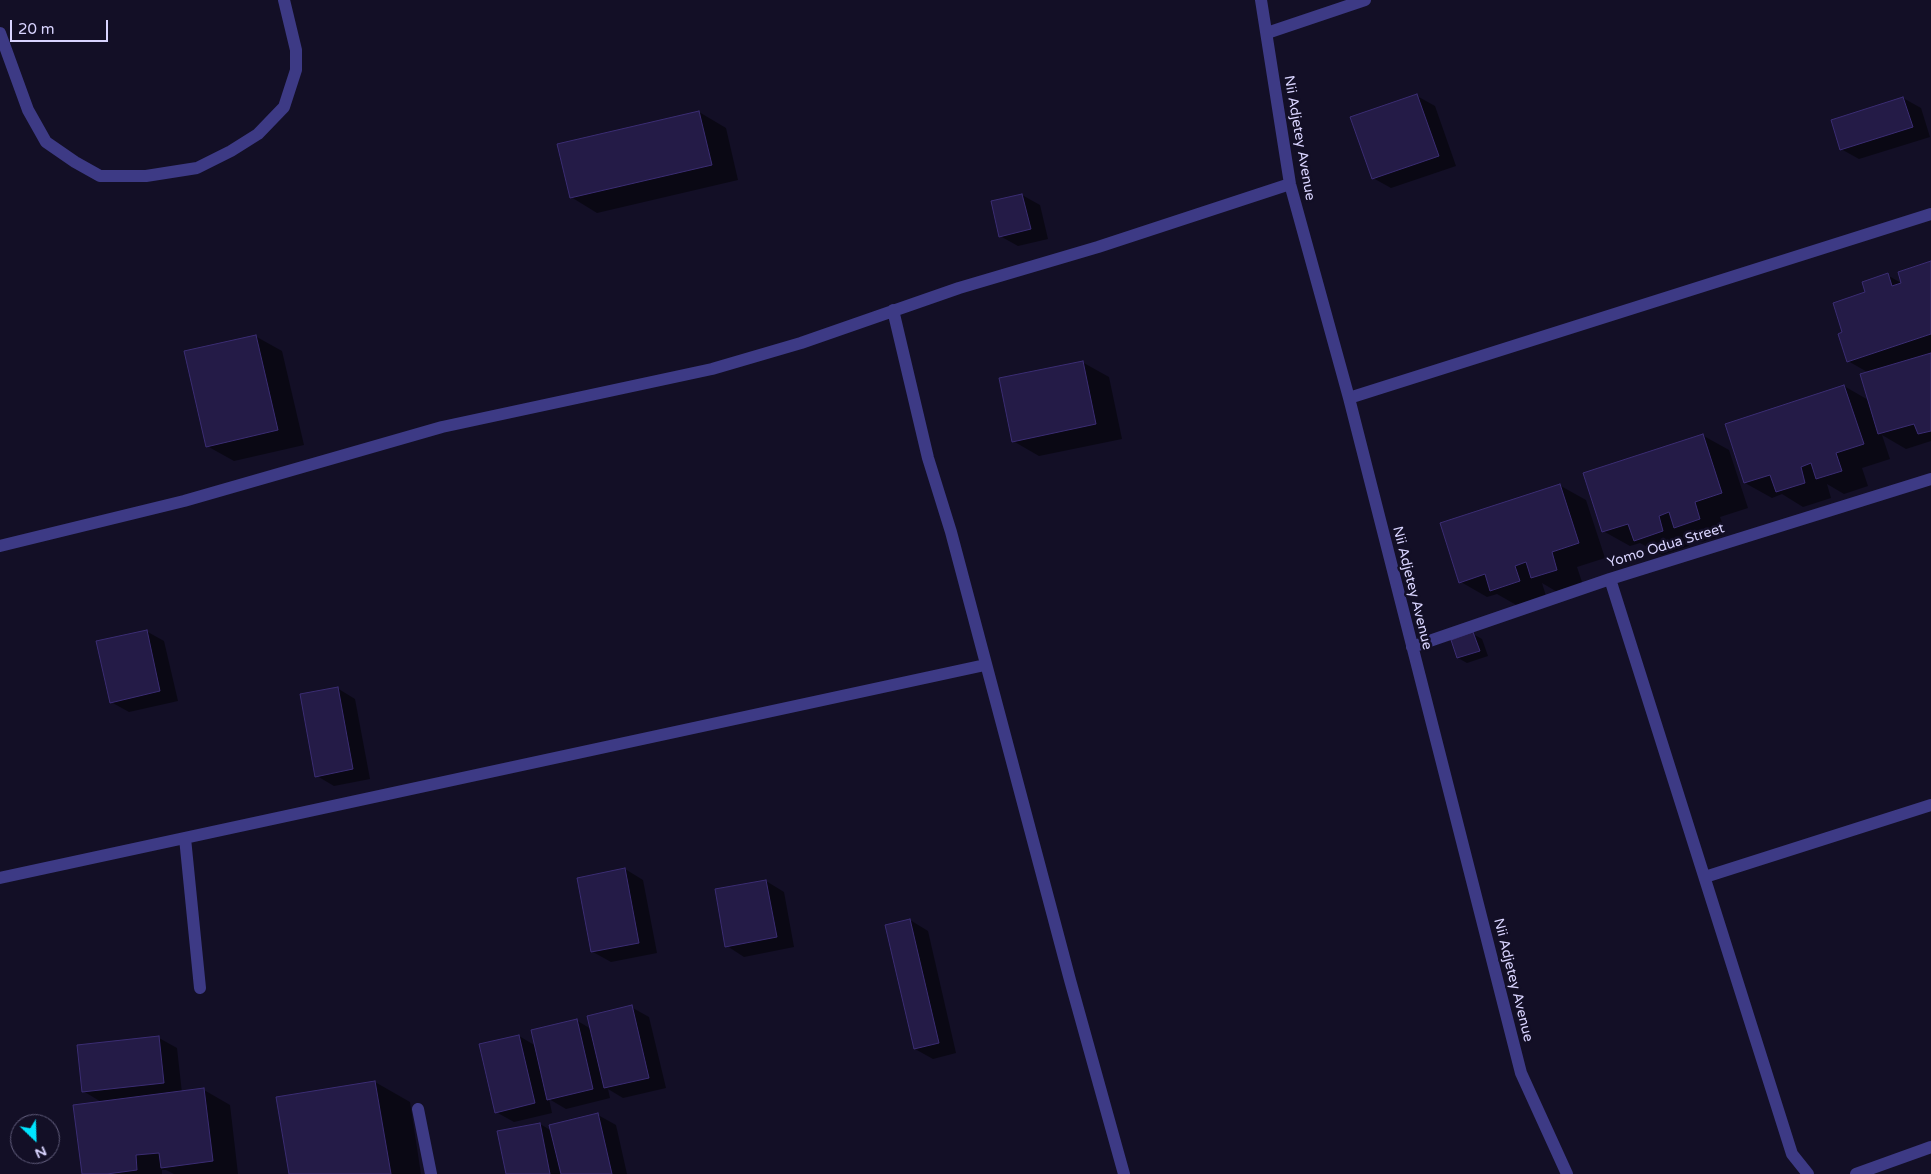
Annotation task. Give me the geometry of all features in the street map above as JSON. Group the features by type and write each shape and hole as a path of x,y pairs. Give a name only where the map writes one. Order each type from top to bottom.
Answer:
{"street":[{"path":"0,33 28,110 46,142 100,176 146,176 197,168 231,151 258,134 284,107 296,70 296,50 284,0"},
{"name":"Nii Adjetey Avenue","path":"1261,0 1290,184 1349,398 1521,1073 1567,1174"},
{"path":"1267,33 1365,0"},
{"path":"0,546 184,501 442,427 712,370 801,343 893,310 1132,236 1290,184"},
{"path":"1349,398 1931,214"},
{"path":"893,310 928,458 951,532 985,665 1124,1174"},
{"name":"Yomo Odua Street","path":"1412,647 1610,579 1931,479"},
{"path":"1610,579 1792,1154 1808,1174"},
{"path":"0,878 985,665"},
{"path":"1705,877 1931,805"},
{"path":"185,838 200,988"},
{"path":"418,1110 431,1174"},
{"path":"1856,1174 1931,1147"}],"building":[{"path":"1417,94 1439,156 1372,179 1350,117"},
{"path":"1903,97 1913,127 1840,150 1831,120"},
{"path":"699,111 712,165 570,198 557,144"},
{"path":"1022,194 1031,229 999,237 991,201"},
{"path":"1931,261 1931,334 1847,362 1838,334 1842,332 1833,303 1865,292 1862,282 1888,273 1892,286 1901,283 1898,272"},
{"path":"256,335 278,430 206,447 184,351"},
{"path":"1931,353 1931,431 1918,434 1914,424 1878,434 1860,374"},
{"path":"1083,361 1096,424 1012,442 999,378"},
{"path":"1844,385 1864,444 1836,453 1842,471 1816,479 1811,463 1801,467 1805,483 1776,492 1770,475 1744,483 1725,424"},
{"path":"1703,434 1722,493 1695,502 1700,519 1674,528 1669,512 1659,516 1663,531 1634,541 1628,524 1602,532 1583,473"},
{"path":"1560,484 1579,543 1552,552 1557,570 1531,578 1526,562 1515,566 1520,581 1490,591 1485,574 1459,583 1440,523"},
{"path":"147,630 160,691 110,703 96,641"},
{"path":"1473,632 1480,651 1457,658 1451,640"},
{"path":"338,687 353,769 315,777 300,694"},
{"path":"625,868 639,943 591,952 577,878"},
{"path":"766,880 777,937 725,947 715,889"},
{"path":"910,919 939,1043 914,1049 885,925"},
{"path":"632,1005 649,1078 604,1088 587,1016"},
{"path":"577,1019 593,1089 547,1100 531,1030"},
{"path":"519,1035 535,1103 495,1113 479,1044"},
{"path":"159,1036 164,1083 82,1092 77,1045"},
{"path":"375,1081 391,1174 289,1174 276,1097"},
{"path":"204,1088 213,1161 161,1168 159,1153 136,1155 137,1170 107,1174 82,1174 73,1105"},
{"path":"598,1113 612,1174 561,1174 549,1125"},
{"path":"540,1123 550,1174 506,1174 497,1131"}]}
